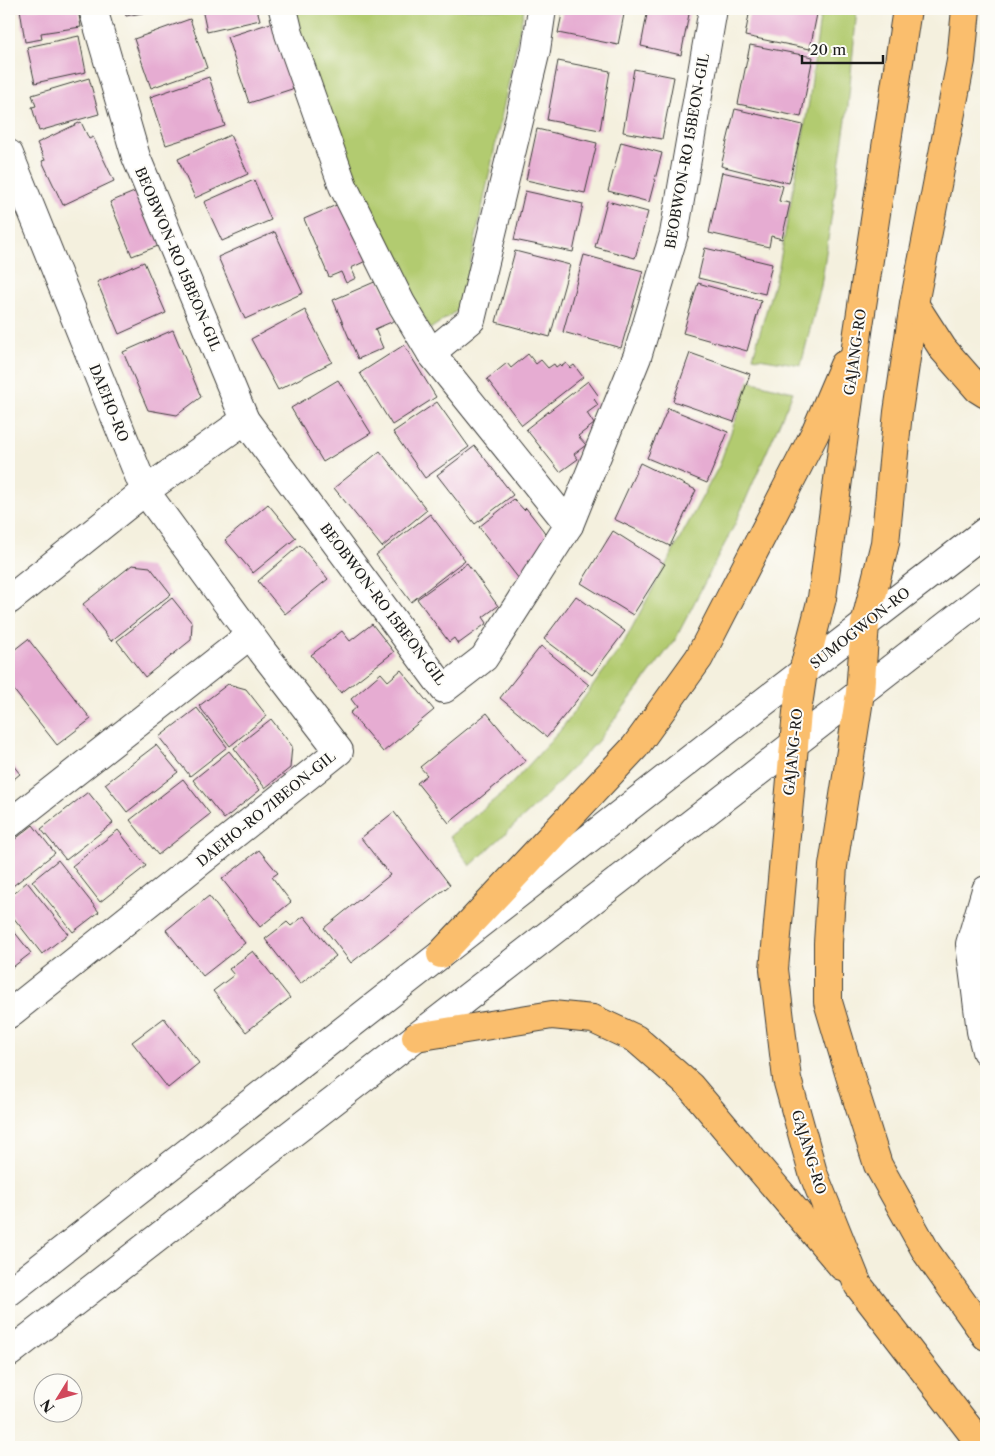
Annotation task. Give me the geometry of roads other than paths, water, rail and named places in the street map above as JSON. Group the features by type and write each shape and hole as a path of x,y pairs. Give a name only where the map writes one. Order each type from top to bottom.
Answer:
{"main road":[{"name":"GAJANG-RO","path":"907,9 858,332 822,598 803,672 794,745 774,968 787,1079 813,1173 858,1285 983,1447"},
{"path":"966,9 961,62 914,304 898,412 885,542 864,624 860,693 833,866 828,943 828,1002 878,1165 927,1253 986,1336"},
{"path":"914,304 943,349 978,389 986,394"},
{"path":"441,954 636,747 699,658 815,434 858,332"},
{"path":"416,1037 552,1015 593,1019 636,1039 690,1086 858,1285"}],"street":[{"name":"BEOBWON-RO 15BEON-GIL","path":"93,9 136,157 245,420 444,688 484,658 569,525 637,357 674,234 713,9"},
{"path":"283,9 289,34 343,186 401,303 430,353 569,525"},
{"path":"430,353 471,320 536,50 542,9"},
{"name":"DAEHO-RO","path":"9,155 145,491"},
{"path":"9,600 145,491 245,420"},
{"name":"DAEHO-RO 71BEON-GIL","path":"9,1014 340,751 250,635 145,491"},
{"name":"SUMOGWON-RO","path":"9,1292 734,725 986,531"},
{"path":"9,1353 986,595"},
{"path":"9,824 250,635"},
{"path":"986,890 970,944 981,1031 986,1052"}]}
